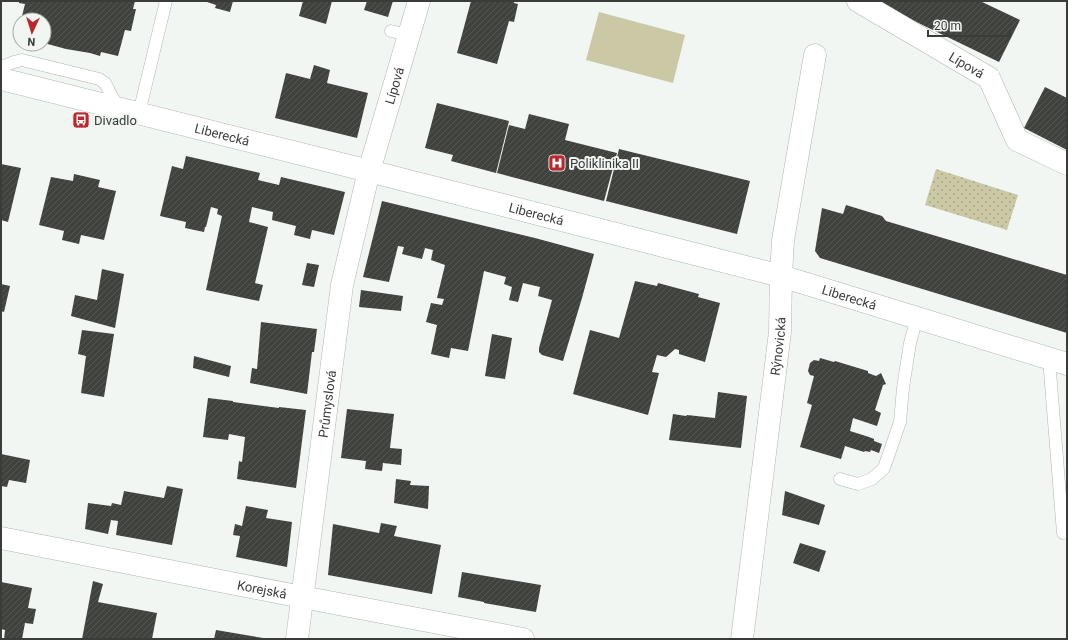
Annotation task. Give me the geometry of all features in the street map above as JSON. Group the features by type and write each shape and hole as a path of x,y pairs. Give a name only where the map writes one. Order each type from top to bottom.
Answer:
{"street":[{"name":"Lípová","path":"369,171 400,33 419,1"},
{"name":"Lípová","path":"858,1 989,78 1017,140 1067,164"},
{"name":"Rýnovická","path":"742,639 780,332 781,276 784,240 815,55"},
{"name":"Liberecká","path":"1,79 781,276 1058,362"},
{"name":"Průmyslová","path":"297,639 342,285 369,171"},
{"name":"Korejská","path":"1,538 523,639"}],"lane":[{"path":"128,111 166,1"},
{"path":"1,67 22,60 99,79 128,111"},
{"path":"840,479 858,484 872,480 884,468 900,422 903,388 910,343 917,318"},
{"path":"1058,362 1063,533"}],"shaded area":[{"path":"599,12 685,35 673,83 586,60"},
{"path":"936,169 1018,195 1007,230 925,205"}],"building":[{"path":"19,1 135,1 133,9 136,9 131,31 125,30 118,56 101,52 100,56 52,45 52,12 23,12 25,4 19,3"},
{"path":"204,1 233,1 230,12 215,8 216,5"},
{"path":"303,1 332,1 326,24 299,16"},
{"path":"367,1 393,1 388,17 364,10"},
{"path":"471,1 514,1 514,3 518,4 514,22 509,21 497,64 457,53"},
{"path":"873,1 980,1 1020,20 999,62"},
{"path":"314,65 330,70 327,83 368,93 357,138 275,118 286,73 310,79"},
{"path":"1045,87 1067,98 1067,150 1024,128"},
{"path":"437,103 509,121 496,173 451,161 453,155 425,148"},
{"name":"Poliklinika II","path":"529,114 569,124 565,140 617,153 604,201 497,173 509,125 525,129"},
{"path":"619,149 750,181 737,234 606,201"},
{"path":"186,156 260,173 258,180 279,185 281,177 345,192 334,235 312,230 310,239 294,235 296,226 272,220 273,212 252,207 249,222 268,227 255,283 263,285 259,301 206,290 222,216 217,214 218,209 211,207 204,232 185,228 186,222 160,216 172,166 183,169"},
{"path":"1,164 21,168 8,222 1,220"},
{"path":"74,174 100,180 98,187 116,191 104,240 81,235 79,244 62,240 64,231 39,225 51,177 73,181"},
{"path":"382,201 535,238 594,254 563,361 542,355 539,352 552,300 538,296 540,287 523,283 518,302 509,300 512,287 504,284 506,277 484,271 468,351 451,348 449,358 431,354 437,325 426,322 431,303 442,305 444,299 437,298 445,265 431,260 433,250 425,248 422,259 402,254 404,247 398,246 389,282 363,277"},
{"path":"846,205 882,216 886,221 1067,275 1067,333 820,258 815,251 822,208 843,214"},
{"path":"307,263 319,265 314,287 302,285"},
{"path":"102,269 124,274 115,328 71,316 75,295 97,300"},
{"path":"635,281 657,286 658,283 699,294 698,297 720,303 705,362 679,354 679,350 675,349 666,357 657,355 652,372 659,373 648,415 573,394 590,330 619,338"},
{"path":"1,284 10,286 4,312 1,311"},
{"path":"361,290 403,296 401,311 359,307"},
{"path":"261,322 317,329 314,352 312,352 307,394 250,383 252,368 257,369"},
{"path":"82,330 114,334 104,397 81,393 86,356 78,354"},
{"path":"492,334 512,338 505,379 485,376"},
{"path":"194,356 231,366 229,377 193,368"},
{"path":"820,358 868,371 868,373 876,376 881,373 886,384 883,385 875,410 881,413 877,426 853,418 850,431 874,439 874,441 882,444 879,453 871,450 870,452 864,452 845,446 841,459 800,447 812,405 807,403 814,376 810,375 808,371 810,363 814,360 819,361"},
{"path":"718,392 747,396 741,448 669,440 673,414 715,418"},
{"path":"208,398 279,408 306,410 296,488 237,479 239,461 242,462 245,437 229,434 228,440 203,437"},
{"path":"347,409 394,414 390,448 402,449 401,465 383,463 382,471 365,469 366,461 341,458"},
{"path":"1,454 30,460 26,483 9,480 7,487 1,486"},
{"path":"396,479 411,481 410,485 429,486 428,509 394,503"},
{"path":"167,486 183,489 172,545 116,535 118,521 111,520 108,534 85,529 88,503 111,506 112,503 121,505 124,491 164,498"},
{"path":"785,491 825,505 819,525 782,515"},
{"path":"246,506 268,510 266,518 292,522 287,567 236,557 240,536 233,535 235,524 242,526"},
{"path":"381,523 397,526 394,536 441,545 432,594 328,575 333,524 379,533"},
{"path":"800,543 826,551 819,572 793,563"},
{"path":"462,572 541,585 536,612 458,597"},
{"path":"93,581 103,584 98,602 157,613 152,639 82,639"},
{"path":"1,582 32,588 28,608 36,609 33,624 25,623 22,639 4,639 5,630 1,629"},
{"path":"216,630 263,638 263,639 214,639"}],"place":[{"name":"Divadlo","path":"81,120"},
{"name":"Poliklinika II","path":"557,163"}]}
